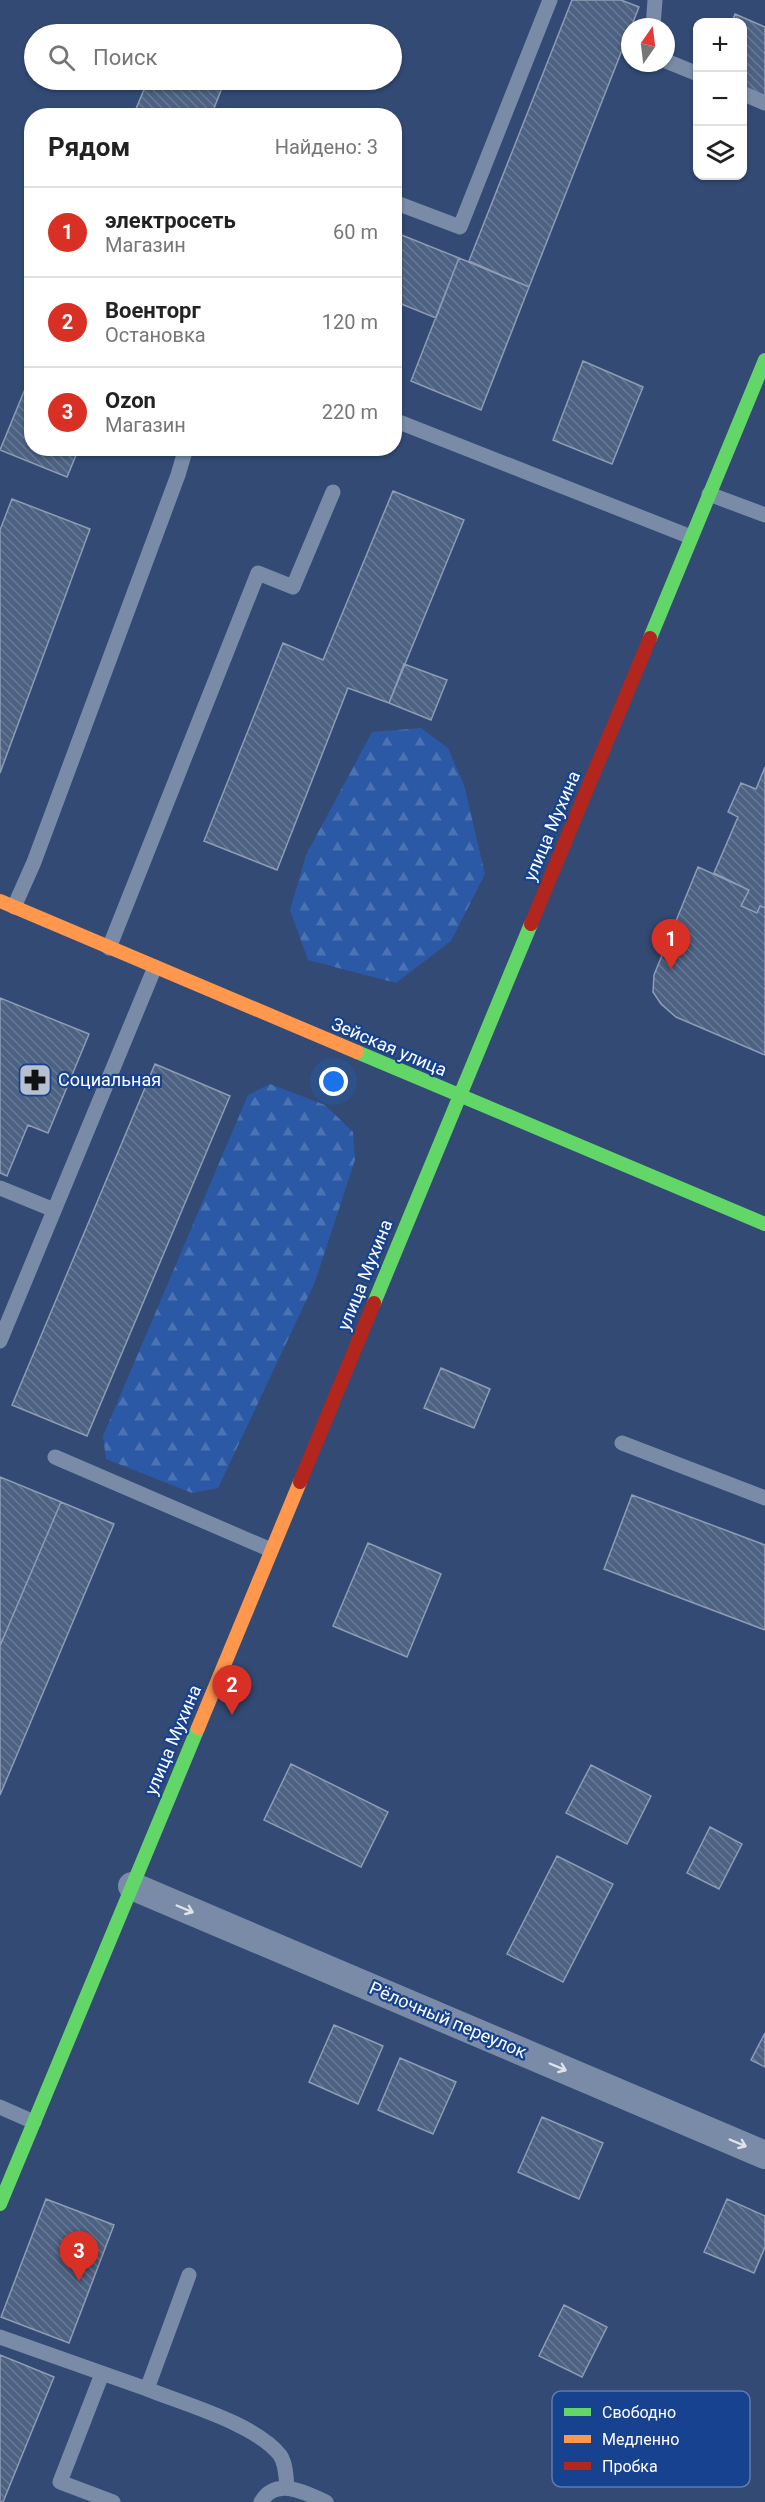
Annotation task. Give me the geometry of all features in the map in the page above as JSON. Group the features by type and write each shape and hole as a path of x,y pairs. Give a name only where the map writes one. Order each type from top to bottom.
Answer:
{"main road":[{"name":"улица Мухина","path":"0,2204 765,360"},
{"name":"Зейская улица","path":"7,904 765,1224"}],"street":[{"name":"Рёлочный переулок","path":"132,1886 765,2155"}],"lane":[{"path":"402,205 460,227 550,0"},
{"path":"654,18 655,0"},
{"path":"675,65 693,72"},
{"path":"747,95 765,103"},
{"path":"402,423 691,537"},
{"path":"7,904 42,840 184,456"},
{"path":"109,948 258,573 293,587 333,492"},
{"path":"709,494 765,515"},
{"path":"0,1341 155,967"},
{"path":"0,1188 54,1210"},
{"path":"622,1443 765,1498"},
{"path":"55,1457 271,1550"},
{"path":"0,2107 34,2122"},
{"path":"147,2390 189,2275"},
{"path":"0,2337 247,2429 267,2442 282,2457 287,2487"},
{"path":"102,2374 60,2482 113,2502"},
{"path":"261,2502 263,2498 278,2489 287,2487 326,2502"}],"green space":[{"path":"421,728 448,748 464,785 485,874 451,941 396,983 308,960 290,910 306,855 372,732"},
{"path":"270,1084 325,1105 353,1132 355,1160 315,1282 218,1488 192,1493 106,1459 103,1436 248,1095"}],"building":[{"path":"572,0 621,0 639,7 635,18 621,18 621,53 529,287 469,261"},
{"path":"747,19 765,27 765,97 747,90"},
{"path":"144,90 221,90 214,108 136,108"},
{"path":"402,235 459,258 436,318 402,304"},
{"path":"459,258 529,287 481,410 411,381"},
{"path":"583,361 643,387 612,464 553,440"},
{"path":"24,392 24,456 76,456 67,477 0,450"},
{"path":"393,491 464,520 389,703 348,688 277,870 204,841 283,643 323,660"},
{"path":"12,499 90,529 0,773 0,530"},
{"path":"404,664 447,680 431,720 389,703"},
{"path":"765,767 765,908 760,906 757,913 741,906 749,890 714,873 738,817 728,812 741,783 756,789"},
{"path":"698,867 749,890 741,906 757,913 760,906 765,908 765,1055 676,1017 661,1004 653,992 654,975"},
{"name":"Социальная","path":"0,998 89,1034 48,1133 28,1125 7,1176 0,1173"},
{"path":"155,1064 230,1096 87,1436 12,1405"},
{"path":"441,1368 490,1389 474,1428 424,1408"},
{"path":"0,1477 61,1502 0,1646"},
{"path":"632,1495 765,1545 765,1630 604,1569"},
{"path":"61,1502 114,1524 0,1795 0,1646"},
{"path":"368,1543 441,1574 407,1657 333,1626"},
{"path":"291,1764 388,1812 361,1867 264,1820"},
{"path":"591,1765 651,1796 627,1844 566,1813"},
{"path":"710,1827 742,1844 719,1889 687,1873"},
{"path":"557,1856 613,1884 563,1982 507,1954"},
{"path":"334,2025 383,2046 358,2104 309,2082"},
{"path":"765,2033 765,2067 751,2060"},
{"path":"400,2058 456,2082 433,2134 378,2110"},
{"path":"542,2117 603,2143 579,2199 518,2172"},
{"path":"46,2199 114,2225 69,2343 1,2317"},
{"path":"727,2199 765,2216 765,2247 754,2273 704,2252"},
{"path":"564,2305 607,2327 582,2377 539,2356"},
{"path":"0,2355 54,2377 3,2502 0,2502"}],"traffic: fast":[{"path":"650,638 765,360"},
{"path":"374,1303 531,924"},
{"path":"357,1052 765,1224"},
{"path":"0,2204 198,1728"}],"traffic: slow":[{"path":"0,901 357,1052"},
{"path":"198,1728 300,1482"}],"traffic: jam":[{"path":"531,924 650,638"},
{"path":"300,1482 374,1303"}],"place":[{"name":"электросеть","path":"671,969"},
{"name":"Социальная","path":"35,1080"},
{"name":"Военторг","path":"232,1715"},
{"name":"Ozon","path":"79,2281"}]}
